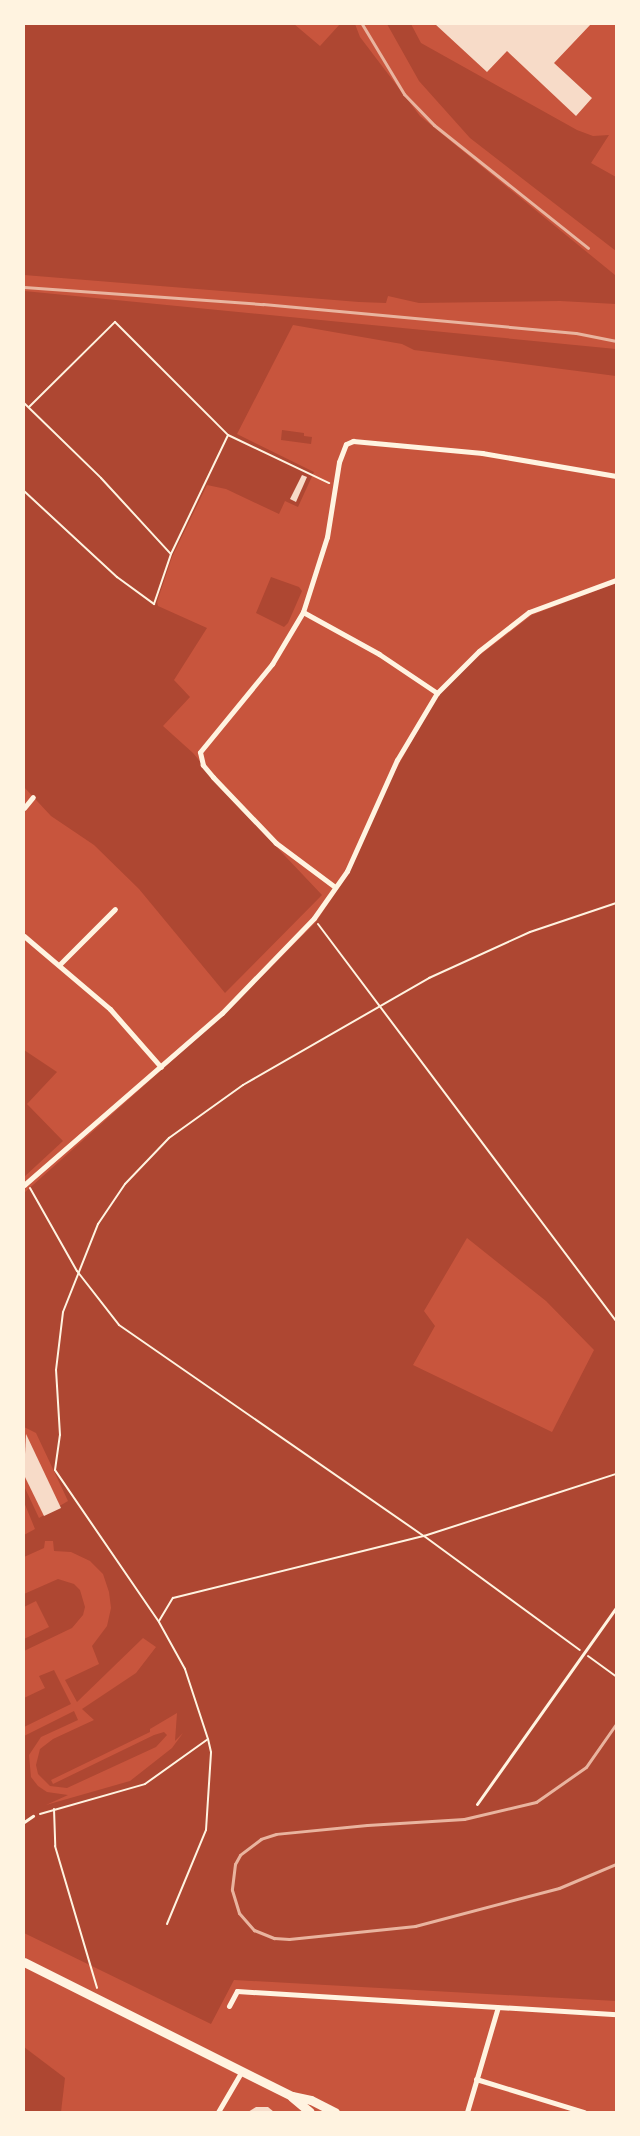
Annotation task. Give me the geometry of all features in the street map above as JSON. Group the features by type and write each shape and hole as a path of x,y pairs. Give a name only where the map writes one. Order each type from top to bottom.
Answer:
{"main road":[{"path":"24,1962 292,2096 311,2100 335,2112"},
{"path":"292,2096 310,2112"}],"street":[{"path":"335,887 276,843 203,765 200,752 272,664 302,612 324,547 342,450 346,444 353,441 482,453 616,476"},
{"path":"25,1184 222,1013 314,918 346,870 397,760 438,693 480,651 529,612 616,580"},
{"path":"302,612 379,654 438,693"},
{"path":"24,808 33,797"},
{"path":"59,966 115,909"},
{"path":"24,936 110,1009 161,1067"},
{"path":"229,2006 237,1991 616,2014"},
{"path":"467,2112 498,2007"},
{"path":"218,2112 242,2071"},
{"path":"476,2079 584,2112"}],"lane":[{"path":"477,1804 616,1608"},
{"path":"24,1822 34,1816"}],"path":[{"path":"29,407 115,322 228,435 336,486"},
{"path":"24,403 171,554"},
{"path":"24,491 117,576 154,604 171,554 228,435"},
{"path":"167,1924 206,1830 211,1752 208,1739 185,1669 159,1622 55,1470 60,1435 56,1370 63,1312 98,1224 125,1184 169,1138 243,1085 380,1004 514,938 578,914 616,903"},
{"path":"314,918 616,1321"},
{"path":"25,1184 78,1271 119,1325 424,1536 616,1676"},
{"path":"159,1622 173,1598 424,1536 616,1474"},
{"path":"34,1816 146,1784 208,1739"},
{"path":"54,1810 55,1846 102,2002"}],"shaded area":[{"path":"24,24 294,24 320,46 340,24 355,24 360,37 420,116 615,275 616,304 560,301 419,303 388,296 386,303 359,302 24,275"},
{"path":"387,24 411,24 421,43 577,130 593,136 609,135 591,163 616,177 616,251 470,138 419,81"},
{"path":"24,291 616,349 616,376 414,350 402,344 293,325 237,434 314,472 298,507 285,501 279,514 226,489 207,485 172,557 157,602 158,606 207,628 174,680 190,697 163,726 193,753 233,801 322,895 225,993 139,889 94,845 51,816 24,787"},
{"path":"282,430 304,433 304,436 312,437 311,444 281,440"},
{"path":"271,577 299,587 302,591 288,623 284,627 256,613"},
{"path":"616,583 616,2001 234,1980 211,2024 24,1933 24,1736 74,1711 78,1720 41,1737 29,1755 31,1777 38,1786 47,1792 68,1795 46,1805 130,1781 172,1748 183,1733 175,1741 177,1713 150,1729 150,1732 51,1780 53,1784 154,1735 164,1732 167,1735 156,1747 67,1788 50,1786 38,1774 36,1765 40,1749 53,1739 94,1720 82,1709 136,1673 156,1647 143,1638 77,1702 65,1680 99,1664 92,1646 107,1626 111,1608 109,1592 103,1574 90,1561 71,1552 54,1551 53,1541 45,1541 44,1548 24,1557 24,1535 35,1529 24,1502 24,1486 39,1518 68,1501 36,1433 24,1427 24,1193 223,1015 316,922 348,874 383,793 437,696 480,655 532,615","holes":["467,1238 546,1301 594,1350 552,1432 413,1365 435,1326 424,1311"]},
{"path":"24,1050 57,1072 27,1104 63,1141 24,1177"},
{"path":"58,1579 74,1584 80,1590 85,1607 83,1615 72,1628 24,1651 24,1639 49,1627 36,1601 24,1607 24,1594"},
{"path":"54,1670 71,1704 24,1727 24,1698 45,1688 39,1676"},
{"path":"24,2047 65,2078 61,2112 24,2112"}],"building":[{"path":"435,24 591,24 554,63 592,98 576,116 507,51 487,72"},
{"path":"302,475 307,477 296,502 290,499"},
{"path":"26,1434 61,1508 44,1516 24,1475"},
{"path":"256,2107 268,2107 274,2112 248,2112"}],"railway":[{"path":"362,24 404,94 434,125 588,248"},
{"path":"24,287 263,304 576,333 616,341"},
{"path":"616,1724 586,1767 536,1802 464,1819 367,1825 276,1834 261,1839 240,1855 235,1864 232,1890 239,1913 254,1930 274,1938 289,1939 415,1926 559,1888 616,1864"}]}
